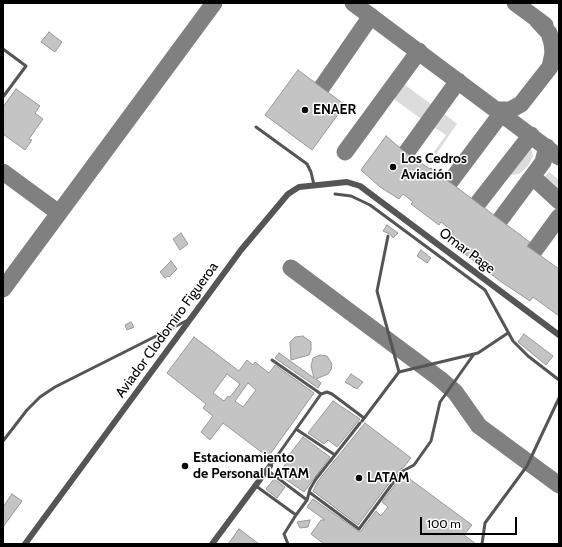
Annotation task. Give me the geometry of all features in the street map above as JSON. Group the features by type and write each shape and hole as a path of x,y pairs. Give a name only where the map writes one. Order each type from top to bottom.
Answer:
{"street":[{"name":"Aviador Clodomiro Figueroa","path":"26,544 241,250 288,194 299,187 314,185 347,182 360,186"},
{"name":"Omar Page","path":"360,186 559,335"},
{"path":"212,544 269,468"}],"lane":[{"path":"3,49 26,66 3,97"},
{"path":"256,127 306,164 311,172 314,185"},
{"path":"335,194 351,196 370,205 485,290 508,332 518,346 559,380"},
{"path":"388,236 377,291 399,372"},
{"path":"3,441 27,410 40,397 55,387 190,319"},
{"path":"288,544 284,534 307,500 309,492 316,479 399,372 474,354 508,332"},
{"path":"309,492 359,529 401,472 414,465 432,441 440,402 474,354"},
{"path":"272,360 321,394"},
{"path":"307,500 269,468 296,429 321,394 327,392 332,394 362,421"},
{"path":"482,544 485,523 527,466 559,398"},
{"path":"296,429 334,455"},
{"path":"256,486 296,515"}],"shaded area":[{"path":"404,84 432,105 422,117 420,118 395,100"},
{"path":"441,111 457,124 428,166 426,163 446,135 431,125"},
{"path":"531,147 533,156 528,166 519,174 510,175"},
{"path":"549,172 559,180 559,194 543,179"}],"building":[{"path":"49,32 62,42 55,52 41,42"},
{"name":"ENAER","path":"298,70 345,105 312,150 265,115"},
{"path":"16,89 40,106 35,113 43,119 29,139 32,140 25,150 3,134 3,107"},
{"path":"386,136 406,153 430,169 431,168 530,242 527,246 559,269 559,316 533,297 530,301 500,281 465,254 467,252 448,237 453,231 441,222 439,225 411,204 413,202 403,194 399,199 380,187 361,170"},
{"path":"387,225 398,233 393,238 390,234 383,231"},
{"path":"181,233 188,244 180,250 173,239"},
{"path":"421,250 431,258 427,263 417,256"},
{"path":"171,261 177,269 169,277 168,276 165,278 160,272"},
{"path":"131,322 134,327 127,330 125,325"},
{"path":"524,334 553,356 546,365 518,342"},
{"path":"303,336 311,342 311,350 309,355 291,360 290,342 295,337"},
{"path":"194,337 239,371 247,360 253,365 255,362 269,373 275,365 314,393 268,457 223,423 210,440 201,432 213,416 203,408 206,404 167,373","holes":["227,374 240,384 230,397 228,396 224,401 213,393","248,383 256,390 243,407 235,401"]},
{"path":"279,353 314,378 311,366 313,358 320,355 327,356 332,364 331,370 328,374 316,379 321,383 318,388 275,358"},
{"path":"351,374 363,382 357,389 345,382"},
{"path":"333,401 360,419 337,447 328,440 324,444 308,433"},
{"name":"LATAM","path":"365,423 411,458 404,467 399,470 358,525 313,491 318,481"},
{"path":"303,437 330,457 304,492 278,474 288,461 286,459"},
{"path":"403,474 472,525 464,535 476,544 324,544 311,534 321,520 325,520 307,507 313,499 360,532 376,511 381,516 388,507 382,502"},
{"path":"274,479 285,487 277,498 266,489"},
{"path":"12,494 22,501 3,527 3,507"},
{"path":"310,520 308,527 300,528 297,522"},
{"path":"239,529 259,544 228,544"}],"taxiway":[{"path":"3,289 214,3"},
{"path":"353,3 559,157"},
{"path":"515,3 545,25"},
{"path":"322,87 371,16"},
{"path":"496,110 510,110 521,104 550,67 553,53 552,43 549,33 537,20"},
{"path":"345,152 419,51"},
{"path":"406,153 458,81"},
{"path":"450,182 501,114"},
{"path":"478,203 531,135"},
{"path":"500,220 543,162 547,147"},
{"path":"3,172 59,213"},
{"path":"533,177 559,201"},
{"path":"534,251 559,217"},
{"path":"291,268 440,379 455,392 479,426 559,485"}],"place":[{"name":"ENAER","path":"305,110"},
{"name":"Los Cedros Aviación","path":"393,167"},
{"name":"Estacionamiento de Personal LATAM","path":"185,466"},
{"name":"LATAM","path":"359,478"}]}
